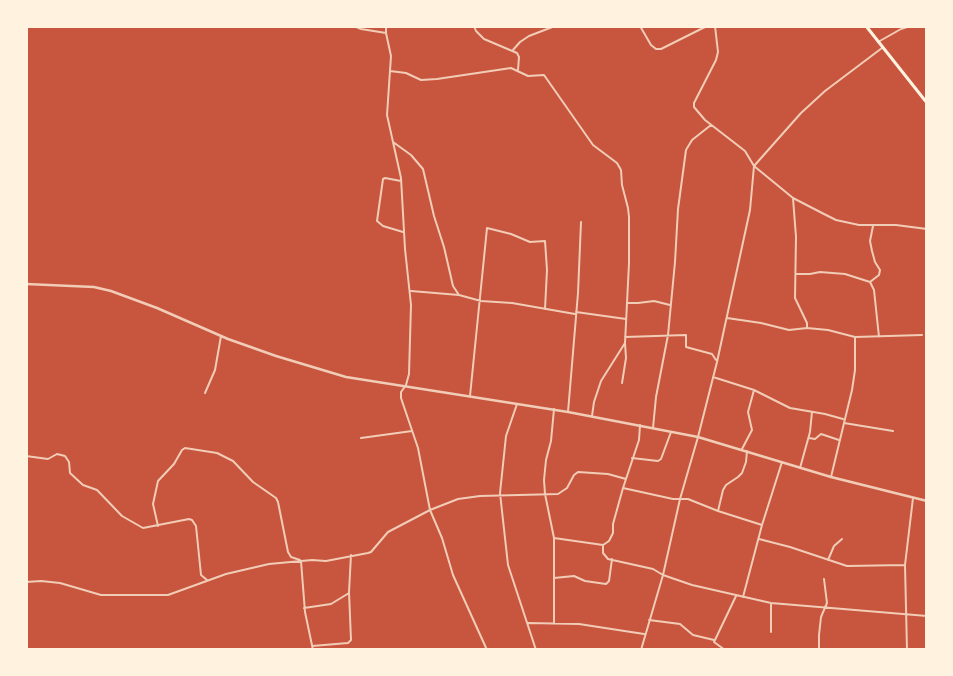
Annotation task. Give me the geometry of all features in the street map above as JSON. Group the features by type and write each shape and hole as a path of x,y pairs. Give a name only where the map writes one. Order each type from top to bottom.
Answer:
{"main road":[{"path":"866,26 927,104"}],"street":[{"path":"354,26 386,33"},
{"path":"386,26 391,56 387,115 401,181 410,291 409,374 406,385 401,392 401,398 420,458 430,510 442,538 453,575 487,650"},
{"path":"474,26 484,39 513,50 519,58 518,70"},
{"path":"513,50 529,36 556,26"},
{"path":"640,26 651,45 661,50 708,26"},
{"path":"715,26 718,52 716,60 694,103 694,107 705,120 745,151 754,166 793,198 836,220 859,225 927,229"},
{"path":"878,42 910,26"},
{"path":"640,650 663,575 680,499 698,437 727,318 738,258 750,210 754,166 801,113 829,87 883,48"},
{"path":"390,72 406,73 421,80 431,80 511,68 528,76 540,75 548,78 594,145 619,166 629,217 626,358 622,383"},
{"path":"652,428 659,378 668,335 678,209 686,150 692,140 711,125"},
{"path":"394,142 417,159 423,169 452,281 459,295"},
{"path":"396,152 402,148"},
{"path":"401,181 385,178 382,180 377,221 383,226 404,232"},
{"path":"793,198 796,237 795,298 807,328"},
{"path":"568,412 581,222"},
{"path":"870,282 879,275 880,270 875,262 872,251 871,235 873,226"},
{"path":"470,396 481,301 486,230 489,228 530,242 545,242 547,270 545,309"},
{"path":"796,274 820,272 845,274 870,282 874,290 879,337"},
{"path":"26,284 94,287 111,291 157,308 221,336 336,375 554,409 671,431 742,449 831,477 927,501"},
{"path":"410,291 459,295 481,301 512,303 626,319"},
{"path":"627,303 654,300 670,305"},
{"path":"727,318 761,323 789,330 807,328 828,330 855,337 922,335"},
{"path":"625,336 686,335 686,347 712,354 716,362"},
{"path":"205,393 215,370 221,336"},
{"path":"660,336 667,341"},
{"path":"831,477 854,379 855,337"},
{"path":"592,416 594,402 601,381 625,343"},
{"path":"713,377 754,390 784,406 893,431"},
{"path":"742,449 752,430 748,412 754,390"},
{"path":"517,404 506,436 500,489 508,565 536,650"},
{"path":"554,409 551,441 546,460 545,494 554,538 554,624"},
{"path":"800,468 809,438 812,412"},
{"path":"640,425 639,440 623,488 613,524 613,533 609,541 604,545 603,553 608,558 653,569 663,575 692,585 771,603 907,616 927,616"},
{"path":"361,438 412,431"},
{"path":"632,458 658,461 671,431"},
{"path":"809,438 815,439 821,434 839,440"},
{"path":"158,526 153,504 158,481 174,464 182,450 185,448 217,453 233,462 253,482 276,498 288,552 290,557 301,561"},
{"path":"718,511 726,485 742,473 747,451"},
{"path":"26,456 48,458 58,454 65,456 70,462 72,475 83,485 97,490 122,516 144,528 189,519 194,522 200,570 202,576 207,580"},
{"path":"744,597 762,525 782,462"},
{"path":"26,582 60,583 101,596 168,595 226,574 269,564 326,561 372,552 388,532 451,501 468,497 552,495 562,492 578,472 608,474 626,478"},
{"path":"623,488 688,499 762,525"},
{"path":"907,650 905,565 913,498"},
{"path":"554,538 604,545"},
{"path":"759,539 790,546 846,566 905,565"},
{"path":"828,560 834,546 842,539"},
{"path":"312,646 348,643 351,640 351,555"},
{"path":"553,578 574,576 585,581 606,584 609,581 612,560"},
{"path":"301,561 304,608 313,650"},
{"path":"819,650 819,635 827,603 824,579"},
{"path":"304,608 331,604 350,592"},
{"path":"725,650 714,644 714,640 736,596"},
{"path":"771,603 771,632"},
{"path":"649,620 680,624 693,635 714,640"},
{"path":"528,624 579,624 645,634"}]}
